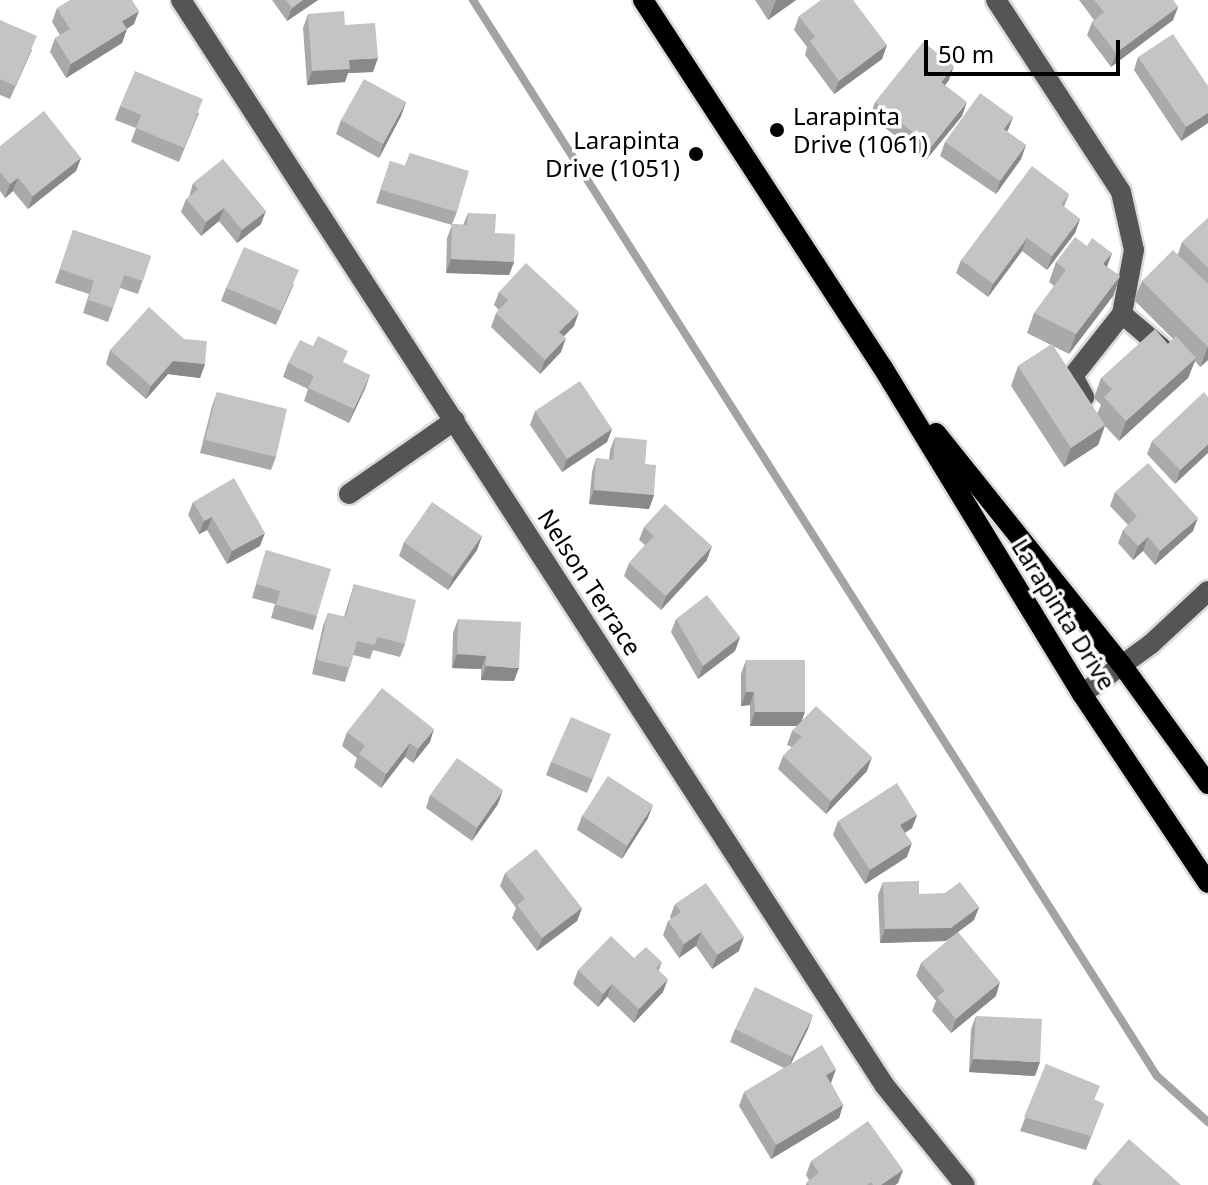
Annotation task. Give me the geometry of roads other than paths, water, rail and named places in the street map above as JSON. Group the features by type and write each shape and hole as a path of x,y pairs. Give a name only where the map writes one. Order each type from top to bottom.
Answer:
{"main road":[{"name":"Larapinta Drive","path":"643,0 883,368 1082,694 1208,883"},
{"name":"Larapinta Drive","path":"883,368 1122,665 1208,784"}],"street":[{"name":"Nelson Terrace","path":"181,0 885,1086 965,1185"},
{"path":"996,0 1121,192 1134,250 1122,314 1073,376 1084,397"},
{"path":"1122,314 1162,348"},
{"path":"349,494 455,420"},
{"path":"1082,694 1122,665 1208,591"}],"waterway":[{"path":"473,0 1157,1076 1208,1122"}],"place":[{"name":"Larapinta Drive (1061)","path":"777,130"},
{"name":"Larapinta Drive (1051)","path":"696,154"}]}
